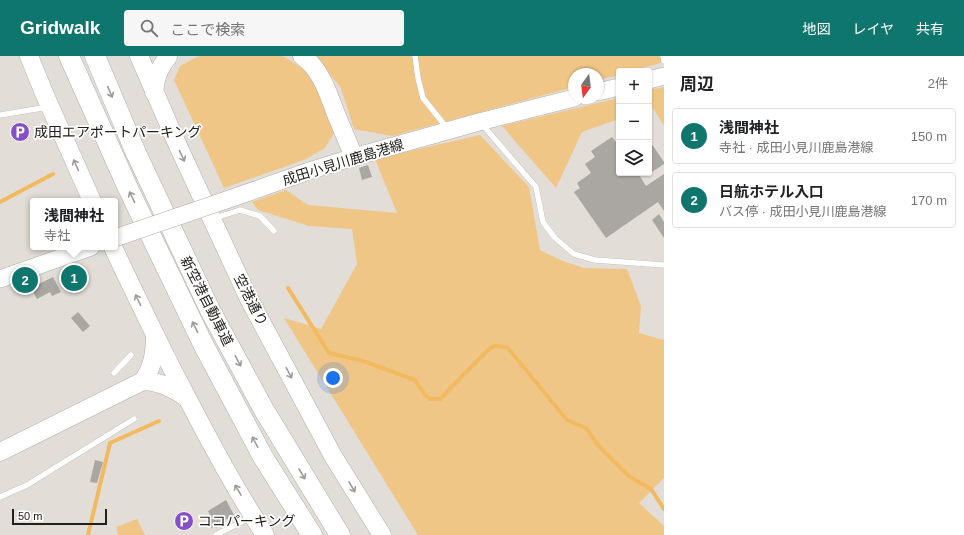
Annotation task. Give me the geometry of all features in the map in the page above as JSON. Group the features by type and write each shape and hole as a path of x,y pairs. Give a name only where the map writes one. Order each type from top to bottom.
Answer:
{"highway":[{"path":"29,56 91,198"},
{"name":"新空港自動車道","path":"69,56 127,186 203,344 263,457 312,535"},
{"name":"新空港自動車道","path":"95,56 136,153 210,310 264,410 340,535"},
{"name":"空港通り","path":"139,56 179,148 249,299 333,456 382,535"},
{"path":"154,92 155,81 163,56"},
{"path":"302,56 307,59 317,72 325,86 354,157"},
{"path":"114,250 187,398 219,458 265,535"},
{"path":"0,452 143,381 152,364 156,335"},
{"path":"143,381 153,382 169,387 187,398"}],"main road":[{"path":"652,79 664,76"},
{"path":"604,91 616,88"},
{"name":"成田小見川鹿島港線","path":"118,237 354,157 479,122 568,100"},
{"path":"0,279 82,250"}],"lane":[{"path":"415,56 423,98 449,131"},
{"path":"663,56 664,61"},
{"path":"0,115 50,106"},
{"path":"479,122 536,187 543,222 555,238 574,254 595,260 664,265"},
{"path":"212,218 240,210 260,216 274,231"},
{"path":"114,373 131,355"},
{"path":"0,497 27,485 134,418"},
{"path":"216,535 253,516"}],"shaded area":[{"path":"201,56 280,56 285,57 303,69 313,79 334,133 325,148 304,160 224,188 174,80 180,66"},
{"path":"313,56 664,56 664,62 643,68 616,68 616,76 604,79 604,68 568,68 568,89 392,136 354,129 340,86"},
{"path":"664,87 664,126 652,108 652,89"},
{"path":"616,99 616,120 582,132 556,188 502,126 594,104 604,104 604,102"},
{"path":"480,135 529,187 540,250 563,261 584,268 627,269 641,306 639,333 664,340 664,478 639,503 664,526 664,535 418,535 284,318 321,329 357,264 352,229 309,226 258,210 252,202 286,190 308,205 397,213 375,159"},
{"path":"137,519 145,535 118,535 116,527"}],"building":[{"path":"612,137 616,142 616,176 640,176 646,186 664,174 664,211 658,202 606,238 574,192 580,188 577,183 591,173 585,164 595,157 591,151"},
{"path":"652,144 664,162 664,164 652,172"},
{"path":"368,165 372,177 362,180 359,168"},
{"path":"659,214 664,222 664,238 652,220"},
{"path":"53,277 61,292 52,296 50,292 37,299 31,288"},
{"path":"78,312 90,326 83,332 71,318"},
{"path":"95,460 103,462 97,483 90,482"},
{"path":"226,500 234,515 211,528 207,522 212,519 208,511"}],"waterway":[{"path":"0,202 53,174"},
{"path":"288,288 329,353 363,361 415,380 425,395 430,399 440,399 487,351 494,346 507,347 567,420 586,428 598,445 630,477 651,489 664,509"},
{"path":"88,535 110,443 159,421"}],"place":[{"name":"成田エアポートパーキング","path":"20,132"},
{"name":"浅間神社","path":"74,278"},
{"name":"日航ホテル入口","path":"25,280"},
{"name":"ココパーキング","path":"184,521"}]}
